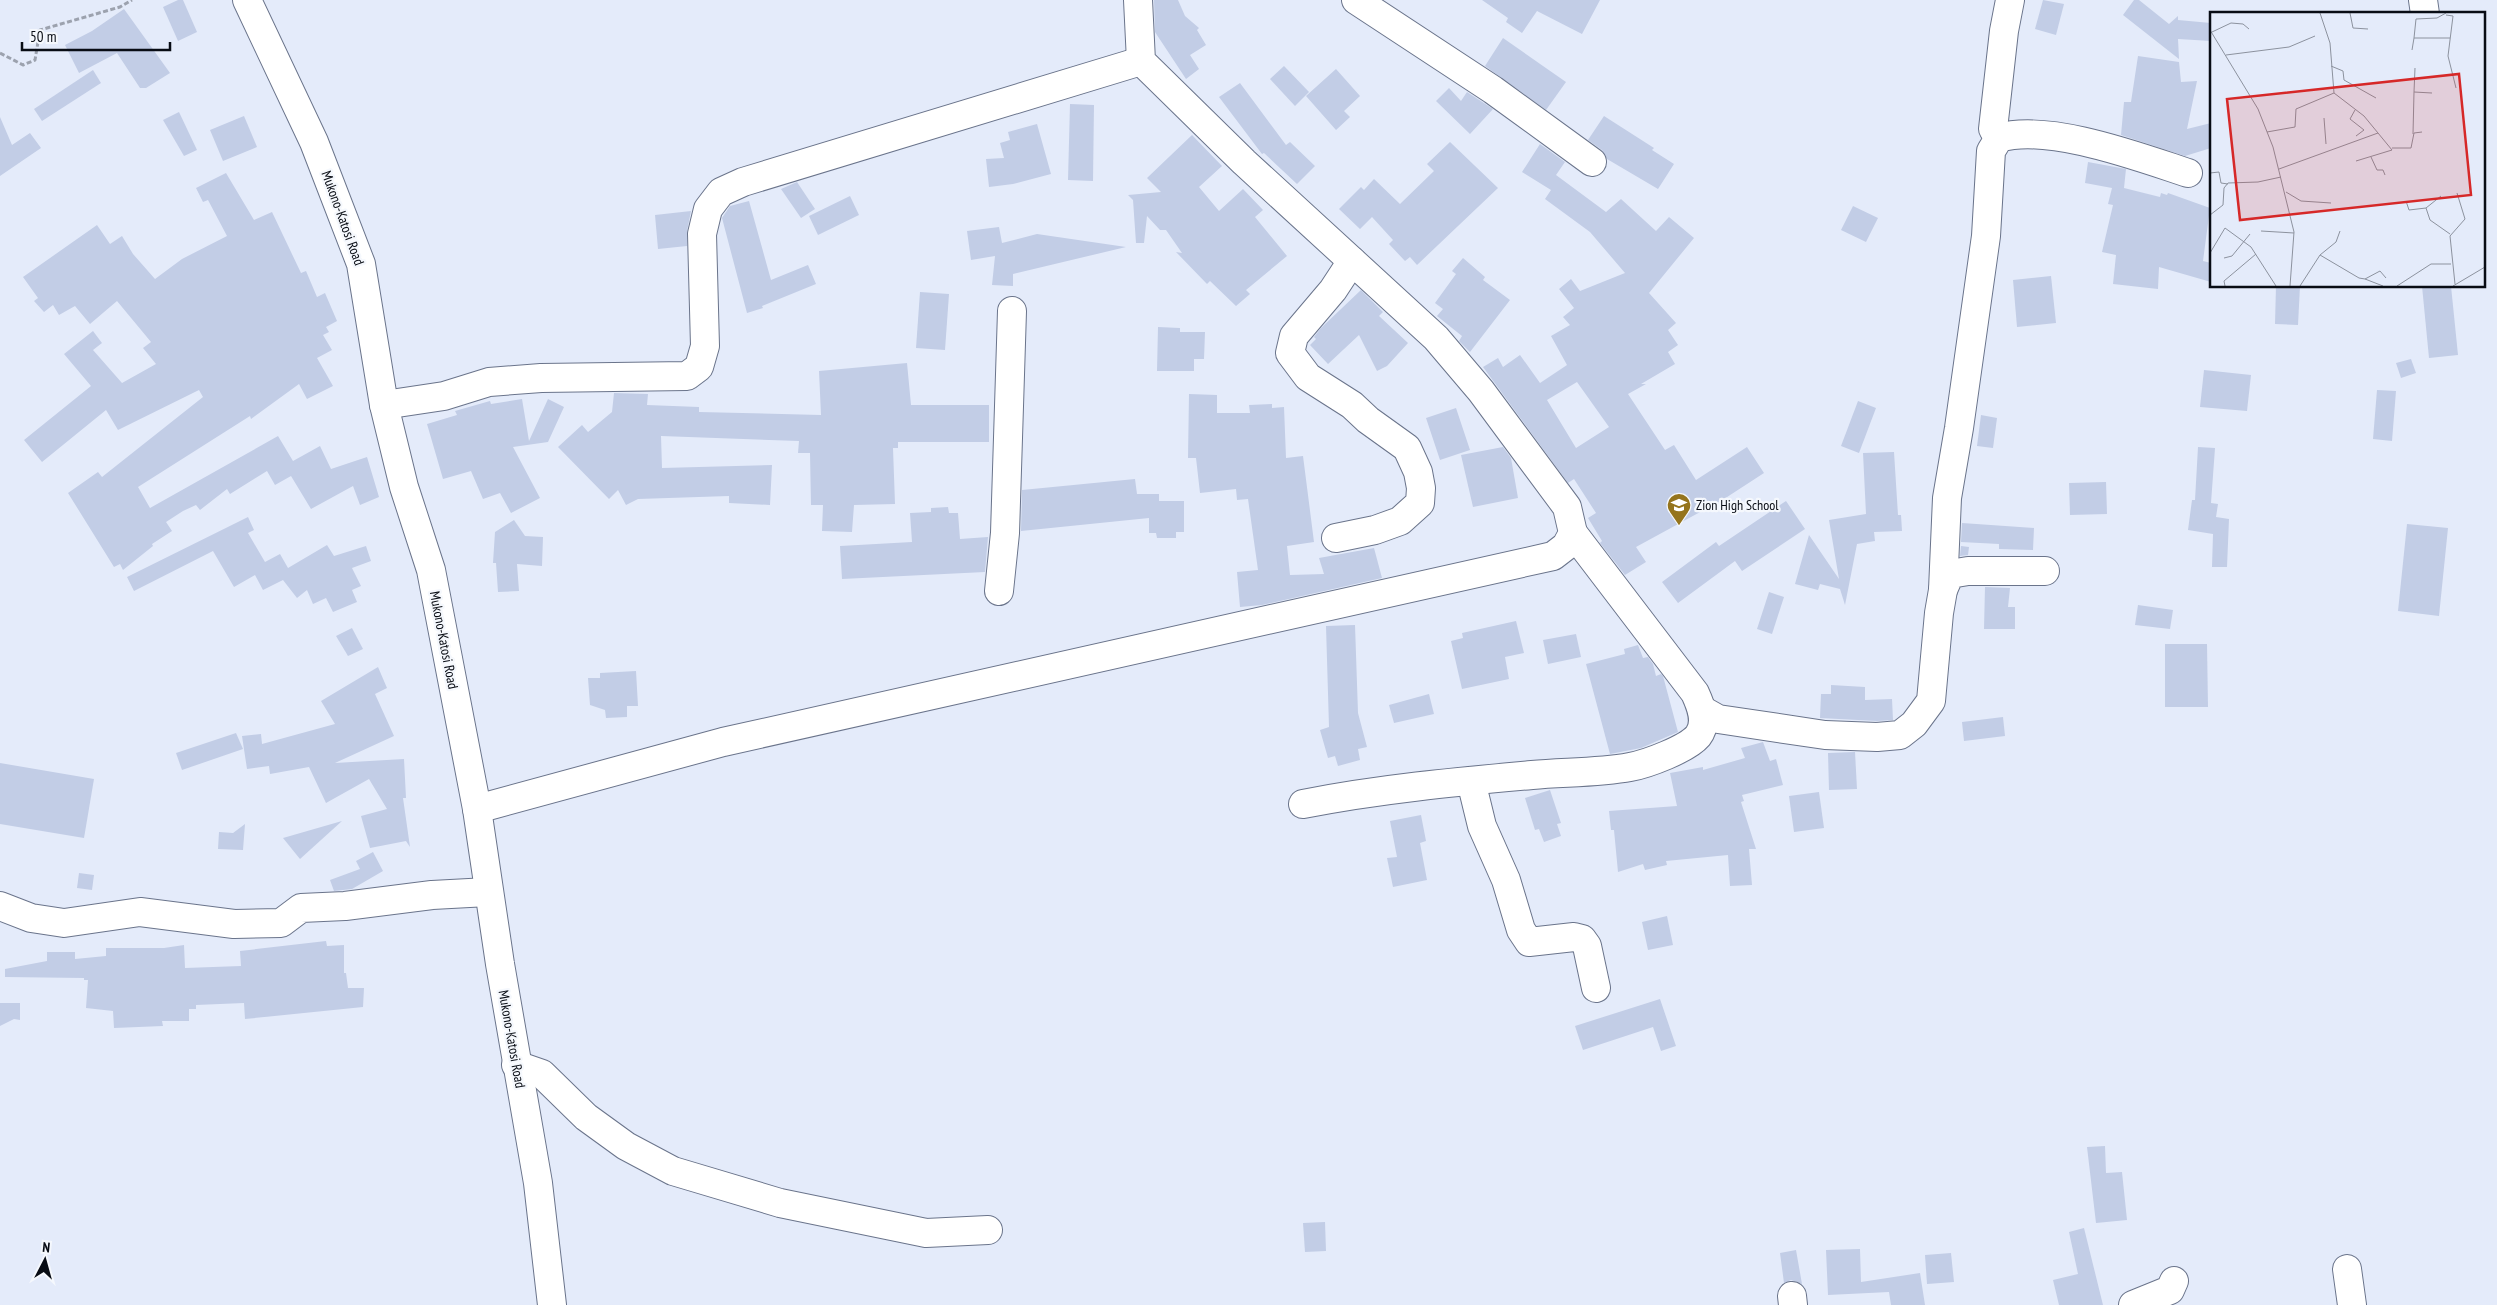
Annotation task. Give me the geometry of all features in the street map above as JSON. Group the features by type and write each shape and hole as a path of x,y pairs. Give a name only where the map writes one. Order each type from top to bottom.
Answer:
{"street":[{"name":"Mukono-Katosi Road","path":"247,0 314,142 361,264 384,405 404,487 431,570 477,810 488,892 516,1064 538,1183 552,1305"},
{"path":"1138,0 1141,61 1244,162 1436,338 1481,391 1567,507 1573,533 1695,693 1702,710 1703,729 1696,738 1667,755 1630,767 1360,793 1303,804"},
{"path":"1356,0 1493,90 1592,162"},
{"path":"1998,138 1992,130 2004,31 2010,0"},
{"path":"384,405 444,396 489,382 541,378 687,376 699,367 705,346 702,234 708,209 721,192 743,182 1141,61"},
{"path":"1702,710 1718,719 1825,735 1877,737 1900,735 1914,724 1931,701 1943,590 1947,498 1964,399 1986,236 1991,151 1998,138 2015,133 2055,137 2099,146 2188,173"},
{"path":"1336,538 1375,530 1400,521 1420,503 1422,488 1418,472 1407,448 1368,420 1352,405 1308,377 1290,353 1294,336 1333,290 1352,261"},
{"path":"999,591 1004,533 1012,311"},
{"path":"477,810 723,742 1553,556 1566,546 1573,533"},
{"path":"1943,590 1950,574 2044,571"},
{"path":"1471,781 1482,826 1506,880 1521,930 1529,942 1582,939 1587,946 1596,988"},
{"path":"0,906 31,918 64,924 140,912 234,924 281,923 301,908 345,906 432,895 488,892"},
{"path":"516,1064 542,1074 586,1117 626,1146 673,1171 780,1203 926,1233 988,1230"},
{"path":"2347,1269 2352,1305"},
{"path":"2133,1305 2170,1290 2174,1282"}],"path":[{"path":"0,53 22,65 35,60 40,30 120,8 132,0"}],"building":[{"path":"178,0 183,0 197,32 178,41 163,7"},
{"path":"1154,0 1178,0 1185,16 1199,28 1197,30 1206,45 1190,55 1199,69 1186,79 1155,32"},
{"path":"1482,0 1600,0 1582,34 1537,11 1522,33 1506,22 1508,18"},
{"path":"2043,0 2064,4 2056,35 2035,29"},
{"path":"2134,0 2139,0 2169,24 2178,16 2178,20 2210,23 2210,41 2178,39 2179,59 2123,15"},
{"path":"124,9 170,73 146,88 140,88 117,53 79,73 65,45 92,31"},
{"path":"1503,38 1566,82 1546,110 1485,66"},
{"path":"2138,56 2179,62 2181,82 2197,81 2187,129 2210,123 2210,148 2185,156 2121,135 2124,102 2131,102"},
{"path":"1284,66 1309,92 1295,106 1270,79"},
{"path":"1336,69 1360,96 1344,111 1350,117 1336,130 1306,96"},
{"path":"93,70 101,83 42,121 34,109"},
{"path":"1240,83 1286,145 1290,142 1315,166 1297,184 1264,153 1262,154 1219,97"},
{"path":"1449,88 1461,101 1467,92 1493,109 1470,134 1436,101"},
{"path":"1070,104 1094,105 1093,181 1068,180"},
{"path":"179,112 197,150 184,156 163,120"},
{"path":"244,116 257,147 223,161 210,130"},
{"path":"1604,116 1654,148 1652,150 1674,164 1658,189 1607,159 1602,150 1588,140"},
{"path":"0,117 12,145 30,133 41,148 0,176"},
{"path":"1037,124 1051,174 1013,184 989,187 986,159 1004,158 1000,143 1010,140 1008,132"},
{"path":"1192,135 1222,166 1199,187 1219,211 1243,189 1263,210 1255,217 1287,256 1246,290 1250,294 1236,306 1210,281 1207,284 1176,252 1182,253 1166,230 1160,230 1147,216 1144,243 1136,243 1133,200 1128,195 1161,192 1147,178"},
{"path":"1450,142 1498,188 1417,265 1410,257 1405,261 1389,244 1393,240 1372,217 1360,229 1339,209 1361,187 1364,190 1374,179 1400,204 1434,171 1427,164"},
{"path":"1540,144 1565,162 1556,175 1606,212 1621,199 1656,231 1669,217 1694,238 1649,293 1676,323 1668,330 1678,345 1668,352 1675,364 1628,394 1665,450 1674,445 1696,480 1747,447 1764,473 1724,499 1636,547 1646,562 1625,575 1600,543 1602,541 1588,518 1596,513 1574,479 1568,483 1483,367 1498,358 1503,367 1520,355 1540,383 1567,365 1551,336 1570,325 1563,317 1574,308 1559,289 1571,279 1580,291 1625,273 1590,232 1545,199 1551,190 1522,172","holes":["1577,382 1609,427 1576,448 1547,400"]},
{"path":"2088,162 2126,169 2124,188 2160,197 2161,193 2167,195 2168,193 2210,208 2203,261 2210,263 2210,282 2159,267 2158,289 2113,284 2116,255 2102,252 2113,205 2108,204 2112,188 2085,183"},
{"path":"226,173 254,220 272,212 301,273 306,271 317,297 325,293 337,321 326,327 329,332 323,335 332,350 317,358 333,386 307,399 299,384 251,419 250,416 138,487 150,508 278,436 293,461 320,446 331,469 367,457 379,497 360,505 353,486 311,509 291,476 275,485 267,471 230,494 227,489 200,510 196,505 166,522 172,531 152,544 153,546 123,570 120,564 114,567 68,493 98,472 102,477 203,397 199,390 118,430 106,410 42,462 24,440 91,386 64,354 93,331 102,343 93,350 122,383 156,364 143,348 151,342 117,301 90,324 75,306 59,315 53,305 44,312 34,301 38,298 23,277 97,225 110,244 122,236 133,254 155,279 182,259 227,236 208,200 203,202 196,188"},
{"path":"797,182 815,209 801,218 781,189"},
{"path":"850,196 859,215 818,235 809,216"},
{"path":"749,201 771,280 808,265 816,284 762,306 763,308 747,313 722,218 730,206"},
{"path":"1853,206 1878,218 1866,242 1841,230"},
{"path":"691,211 687,231 687,246 658,249 655,215"},
{"path":"999,227 1002,243 1037,234 1126,247 1013,274 1013,286 992,285 995,256 971,260 967,231"},
{"path":"1463,258 1485,277 1483,280 1510,300 1470,352 1459,341 1462,336 1437,316 1443,309 1435,303 1456,274 1452,271"},
{"path":"2051,276 2056,323 2017,327 2013,280"},
{"path":"2276,288 2300,288 2298,325 2275,324"},
{"path":"2422,288 2451,288 2458,355 2429,358"},
{"path":"1361,290 1383,312 1379,316 1408,343 1387,366 1377,371 1359,335 1328,364 1310,345 1316,339 1314,337 1321,328"},
{"path":"920,292 949,294 945,350 916,348"},
{"path":"1158,327 1180,328 1180,332 1205,332 1204,359 1194,359 1194,371 1157,371"},
{"path":"2411,359 2416,373 2401,378 2396,363"},
{"path":"907,363 911,405 989,405 989,442 898,442 898,448 893,448 895,504 854,505 852,532 822,531 823,505 811,505 810,453 798,453 799,441 661,436 662,468 772,465 770,505 729,503 729,496 638,499 626,505 618,490 609,499 558,447 582,425 588,432 612,412 614,393 648,394 647,405 699,407 699,412 821,415 819,371"},
{"path":"2204,370 2251,375 2247,411 2200,407"},
{"path":"2377,390 2396,391 2392,441 2373,439"},
{"path":"1189,394 1217,395 1217,413 1250,413 1249,405 1272,404 1272,408 1284,407 1286,458 1303,456 1314,542 1287,546 1290,575 1324,574 1319,558 1374,548 1382,578 1262,605 1240,607 1237,572 1258,570 1248,499 1237,500 1236,489 1200,493 1196,458 1188,458"},
{"path":"522,399 529,441 548,399 564,407 548,442 513,447 540,498 511,513 500,493 483,499 471,471 443,479 427,424 457,415 455,411 490,401 491,404"},
{"path":"1858,401 1876,408 1859,453 1841,446"},
{"path":"1456,408 1470,450 1440,460 1426,418"},
{"path":"1981,415 1997,418 1993,448 1977,446"},
{"path":"1503,447 1511,458 1518,498 1473,507 1461,455"},
{"path":"2198,447 2215,448 2211,503 2218,504 2216,517 2229,519 2227,567 2212,567 2213,534 2188,530 2192,500 2195,500"},
{"path":"1894,452 1898,515 1901,515 1902,531 1874,532 1875,541 1857,544 1845,605 1840,589 1820,584 1818,590 1795,584 1809,535 1839,579 1829,520 1866,514 1863,453"},
{"path":"1135,479 1137,494 1159,494 1159,501 1184,501 1184,532 1176,532 1176,538 1157,538 1156,533 1149,533 1149,518 1021,531 1022,490"},
{"path":"2106,482 2107,514 2070,515 2069,483"},
{"path":"1786,501 1805,529 1742,571 1735,561 1678,603 1662,582 1716,542 1719,546"},
{"path":"948,507 949,513 958,513 960,539 988,537 985,572 842,579 840,546 912,542 910,513 931,512 931,508"},
{"path":"248,517 254,530 248,533 265,562 280,554 288,568 327,545 334,556 366,546 371,561 352,568 361,586 352,590 357,602 333,612 326,598 313,604 307,590 297,598 283,580 263,590 255,575 234,587 213,551 134,591 127,577"},
{"path":"514,520 525,536 543,537 542,566 517,564 519,591 498,592 496,563 493,563 495,532"},
{"path":"1962,523 2034,528 2033,550 1999,549 1999,544 1961,542"},
{"path":"2407,524 2448,528 2439,616 2398,611"},
{"path":"1961,546 1969,547 1968,555 1960,556"},
{"path":"1985,587 2010,588 2008,607 2015,607 2015,629 1984,629"},
{"path":"1769,592 1784,597 1772,634 1757,629"},
{"path":"2138,605 2173,610 2170,629 2135,625"},
{"path":"1516,621 1524,653 1505,657 1509,679 1462,689 1451,641 1463,638 1462,633"},
{"path":"1355,625 1358,713 1367,747 1358,749 1360,760 1338,766 1335,756 1328,758 1320,730 1329,727 1326,626"},
{"path":"352,628 363,649 348,656 336,636"},
{"path":"1576,634 1581,657 1548,664 1543,640"},
{"path":"2165,644 2207,644 2208,707 2165,707"},
{"path":"1638,645 1643,658 1648,657 1653,664 1656,676 1661,674 1663,676 1678,732 1641,748 1610,754 1586,664 1625,654 1624,649"},
{"path":"378,667 387,688 375,694 394,736 335,763 404,759 406,798 403,798 410,847 406,841 370,848 361,816 387,809 369,779 326,803 309,767 270,774 269,766 247,769 242,736 261,734 262,744 335,724 321,701"},
{"path":"636,671 638,706 627,706 627,717 606,718 605,710 590,705 588,678 600,678 600,673"},
{"path":"1831,685 1865,687 1865,700 1892,699 1893,720 1820,718 1821,694 1831,694"},
{"path":"1429,694 1434,714 1394,723 1389,705"},
{"path":"2003,717 2005,736 1964,741 1962,722"},
{"path":"236,733 243,749 182,770 176,753"},
{"path":"1763,742 1770,761 1776,759 1783,785 1742,795 1744,801 1741,802 1756,849 1749,849 1752,885 1730,886 1728,855 1666,861 1667,865 1645,870 1643,864 1618,872 1614,830 1611,830 1609,811 1677,806 1670,773 1703,767 1703,770 1745,758 1741,748"},
{"path":"1855,752 1857,789 1829,790 1828,753"},
{"path":"0,763 94,779 84,838 0,824"},
{"path":"1550,790 1561,823 1557,824 1561,836 1544,842 1539,829 1535,830 1525,798"},
{"path":"1819,792 1824,828 1794,832 1789,796"},
{"path":"1421,815 1426,841 1420,843 1427,880 1393,887 1387,858 1397,857 1390,821"},
{"path":"342,821 300,859 283,838"},
{"path":"245,824 243,850 218,849 219,832 233,833"},
{"path":"373,852 383,871 352,889 334,891 330,880 360,869 356,861"},
{"path":"79,873 94,875 92,890 77,888"},
{"path":"1667,916 1673,945 1648,950 1642,922"},
{"path":"326,941 327,946 344,945 344,973 346,973 348,988 364,988 363,1007 245,1019 244,1003 196,1005 196,1009 189,1009 189,1021 162,1021 163,1026 114,1028 113,1011 86,1008 88,980 84,980 84,978 5,977 5,969 47,961 47,952 75,952 75,959 106,956 106,948 164,948 184,945 185,968 241,966 240,951"},
{"path":"1660,999 1676,1046 1661,1051 1653,1027 1583,1050 1575,1026"},
{"path":"0,1003 20,1003 20,1020 14,1019 0,1026"},
{"path":"2105,1146 2106,1173 2122,1172 2127,1220 2096,1223 2087,1147"},
{"path":"1325,1222 1326,1251 1305,1252 1303,1223"},
{"path":"2084,1228 2103,1305 2059,1305 2053,1280 2078,1274 2069,1232"},
{"path":"1860,1249 1861,1282 1920,1273 1925,1305 1891,1305 1889,1292 1828,1295 1826,1250"},
{"path":"1796,1250 1802,1284 1791,1280 1784,1283 1780,1253"},
{"path":"1951,1253 1954,1282 1927,1284 1925,1255"}],"place":[{"name":"Zion High School","path":"1679,526"}]}
